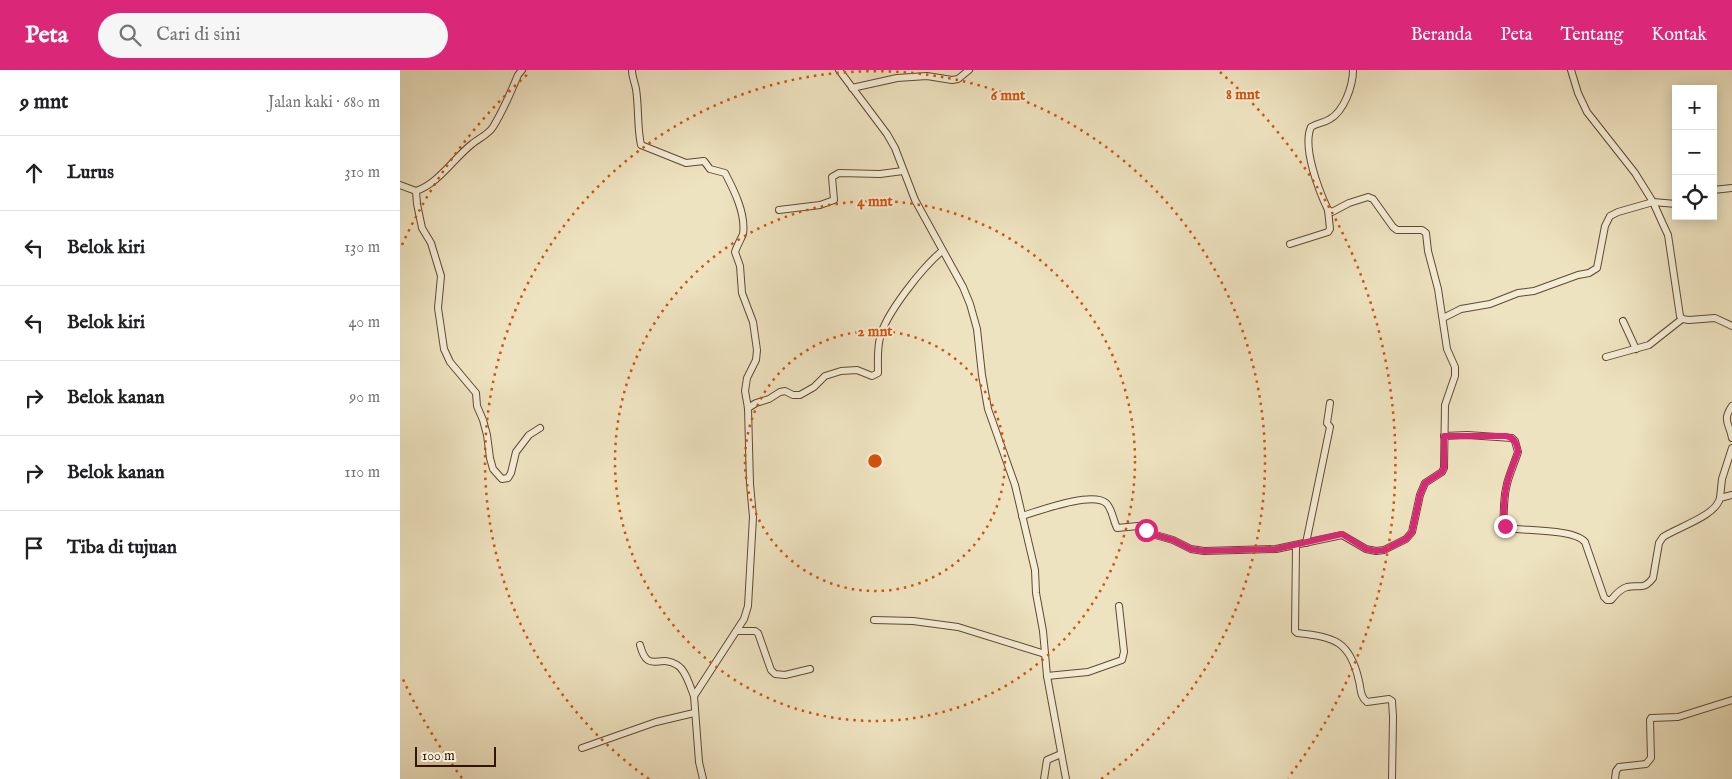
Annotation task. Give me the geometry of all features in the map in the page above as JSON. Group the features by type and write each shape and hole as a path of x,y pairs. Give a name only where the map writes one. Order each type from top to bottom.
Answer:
{"street":[{"path":"400,185 416,191 425,188 456,158 489,132 522,70"},
{"path":"632,70 639,112 638,135 641,145 686,162 704,161 710,169 725,173 739,202 742,235 735,252 740,266 742,293 753,322 757,350 756,360 747,378 745,391 748,408 753,517 748,606 744,619 694,696"},
{"path":"839,70 887,134 895,148 923,216 963,287 970,304 977,329 988,409 1015,486 1035,570 1036,593 1043,631 1047,676 1066,779"},
{"path":"852,88 897,78 927,76 952,80 958,79 969,70"},
{"path":"1290,244 1328,232 1330,229 1328,210 1318,188 1308,133 1311,127 1336,115 1342,107 1353,80 1353,70"},
{"path":"1571,70 1578,93 1587,112 1635,173 1653,202 1668,234 1678,311 1682,319"},
{"path":"779,210 820,206 834,200 832,177 838,173 880,174 903,171"},
{"path":"1717,190 1732,188"},
{"path":"416,191 422,228 433,249 441,276 438,308 444,349 450,362 476,393 477,406 483,420 490,458 493,469 498,476 502,479 508,478 516,452 529,435 540,428"},
{"path":"1022,516 1074,500 1094,499 1105,502 1109,507 1117,528 1138,526 1152,534 1173,540 1191,549 1204,551 1276,549 1296,546 1342,534 1366,549 1376,551 1384,550 1406,539 1412,532 1420,495 1425,483 1442,472 1444,468 1445,405 1455,376 1455,367 1447,349 1438,289 1428,250 1426,233 1422,230 1397,230 1373,200 1368,197 1349,203 1332,212 1328,210"},
{"path":"1443,318 1461,309 1490,304 1518,293 1534,291 1594,270 1597,268 1605,226 1610,216 1653,202 1672,204"},
{"path":"748,408 756,402 770,399 780,392 785,391 793,395 800,395 814,387 825,376 841,371 857,370 872,376 876,375 878,373 880,338 888,320 922,270 942,251"},
{"path":"1606,357 1652,344 1682,319 1720,319 1732,326"},
{"path":"1623,321 1636,349"},
{"path":"1306,543 1330,427 1327,423 1330,403"},
{"path":"1732,406 1726,415 1726,419 1732,438"},
{"path":"1444,436 1467,435 1512,438 1515,441 1518,452 1504,493 1503,518 1505,526 1507,528 1568,534 1582,538 1604,597 1607,600 1610,600 1624,588 1644,586 1650,582 1653,578 1659,543 1663,537 1705,515 1717,505 1720,498 1722,479 1732,448"},
{"path":"1720,498 1732,495"},
{"path":"1296,546 1295,631 1334,640 1342,645 1352,657 1362,698 1367,702 1392,701 1392,779"},
{"path":"1047,676 1088,672 1122,660 1124,652 1119,606"},
{"path":"874,620 913,621 958,627 1045,654"},
{"path":"737,630 755,631 758,633 771,670 775,674 785,675 810,670"},
{"path":"640,645 643,656 648,661 677,664 682,670 694,696 699,762 703,779"},
{"path":"1615,779 1616,771 1619,767 1646,764 1651,758 1651,718 1678,717 1732,700"},
{"path":"582,748 656,722 694,713"},
{"path":"1044,779 1047,760 1061,754"}],"route":[{"path":"1146,530 1191,549 1204,551 1276,549 1296,546 1342,534 1366,549 1384,550 1406,539 1412,532 1420,495 1425,483 1437,476 1444,468 1444,436 1467,435 1506,436 1515,441 1518,452 1504,493 1503,518 1505,526"}]}
